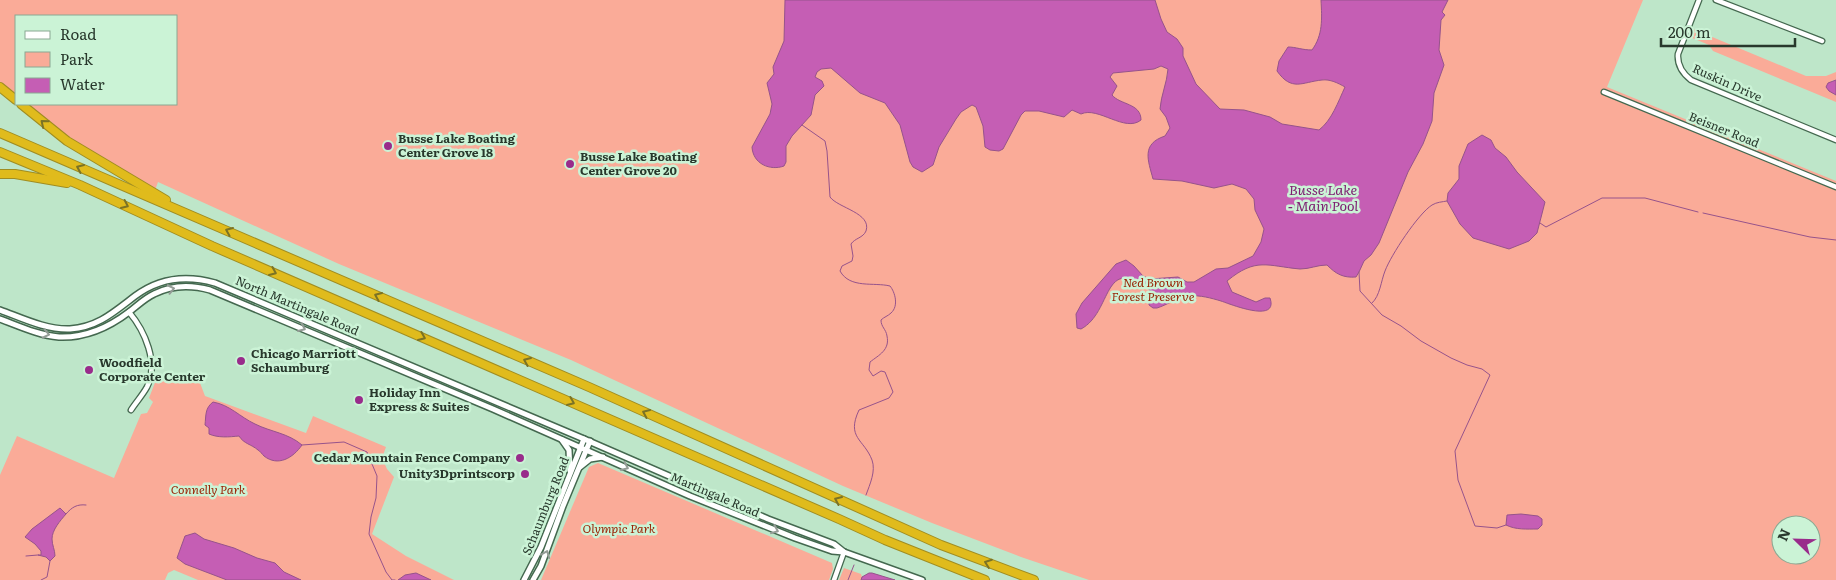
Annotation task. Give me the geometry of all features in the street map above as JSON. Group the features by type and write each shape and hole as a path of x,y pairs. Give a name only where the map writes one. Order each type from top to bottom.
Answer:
{"highway":[{"path":"0,87 15,99"},
{"path":"22,105 67,142 189,214"},
{"path":"0,133 589,387 941,546 1034,580"},
{"path":"0,152 80,185 221,250 885,540 985,580"},
{"path":"0,174 80,185"}],"street":[{"name":"Ruskin Drive","path":"1699,0 1678,54 1678,60 1684,75 1691,80 1836,140"},
{"path":"1716,0 1822,41"},
{"name":"Beisner Road","path":"1604,92 1836,187"},
{"name":"North Martingale Road","path":"0,310 50,327 65,329 80,327 103,320 135,296 155,285 182,278 206,280 587,440"},
{"name":"North Martingale Road","path":"0,319 48,335 72,336 97,331 116,322 155,293 171,288 190,286 210,290 583,448"},
{"path":"129,312 141,328 146,339 151,373 147,387 131,410"},
{"path":"562,439 569,450 569,476"},
{"name":"Schaumburg Road","path":"524,580 540,548 569,476 587,440"},
{"name":"Martingale Road","path":"587,440 768,519 834,544 844,552"},
{"name":"Schaumburg Road","path":"533,580 541,566 578,470 583,448"},
{"name":"Martingale Road","path":"583,448 773,530 832,551 844,552 922,580"},
{"path":"578,470 590,459 603,458"},
{"path":"834,580 844,552"}],"green space":[{"name":"Ned Brown Forest Preserve","path":"0,0 1643,0 1607,87 1836,181 1836,580 1089,580 1021,557 932,523 843,486 571,360 339,264 158,182 154,193 67,141 22,105 178,105 178,15 15,15 15,99 0,87"},
{"path":"1693,29 1806,76 1826,76 1836,72 1836,80 1831,81 1833,94 1836,95 1836,102 1713,51 1709,45 1690,37"},
{"name":"Connelly Park","path":"197,375 205,396 306,433 313,416 386,447 382,458 387,469 394,477 372,534 406,556 454,580 198,580 174,570 168,573 165,580 0,580 0,475 17,436 114,478 141,414 147,413 153,402 149,398 156,380"},
{"name":"Olympic Park","path":"598,463 832,563 833,569 829,580 541,580 589,467"},
{"path":"844,568 861,574 861,580 839,580"}],"water":[{"name":"Busse Lake - Main Pool","path":"785,0 1155,0 1167,32 1177,39 1183,48 1183,56 1196,84 1220,109 1244,110 1270,117 1282,124 1319,130 1331,116 1345,87 1325,80 1293,84 1288,82 1277,71 1279,61 1288,47 1312,50 1316,44 1321,26 1321,0 1448,0 1442,12 1445,15 1441,20 1439,50 1444,65 1434,93 1432,121 1423,144 1408,172 1379,243 1371,255 1364,261 1356,277 1340,275 1327,265 1300,269 1262,265 1237,273 1227,281 1232,292 1256,302 1270,298 1271,306 1267,310 1261,311 1243,308 1202,296 1186,296 1161,307 1153,308 1149,305 1150,290 1135,280 1123,278 1110,289 1099,311 1081,329 1077,328 1076,314 1082,303 1116,264 1126,260 1143,276 1150,279 1178,277 1187,282 1194,282 1216,269 1228,268 1253,256 1261,242 1264,229 1255,210 1254,199 1246,189 1232,184 1214,188 1182,181 1153,179 1148,159 1149,148 1157,139 1165,136 1170,128 1166,117 1160,109 1168,69 1161,66 1154,69 1113,73 1110,77 1117,86 1112,95 1138,110 1141,120 1135,123 1119,122 1095,113 1081,114 1072,110 1064,117 1039,111 1025,111 1003,149 999,151 990,150 985,147 983,126 976,107 972,105 961,112 956,119 939,147 933,165 922,172 913,167 910,162 900,125 885,103 860,93 831,68 821,69 815,77 822,81 824,86 815,95 811,115 792,136 786,146 786,162 784,166 773,168 763,165 755,158 752,147 770,114 772,104 767,83 774,74 773,67 784,41"},
{"path":"1836,80 1836,95 1826,87 1828,83"},
{"path":"1482,135 1491,140 1495,148 1506,157 1517,172 1545,202 1537,233 1529,241 1509,249 1473,238 1460,224 1447,201 1448,193 1459,179 1459,166 1468,144"},
{"path":"213,402 225,406 255,424 291,438 302,445 285,460 275,461 264,456 259,450 243,441 239,436 220,437 209,434 209,428 205,425 206,415 207,409"},
{"path":"60,508 66,514 53,532 52,541 55,556 50,561 46,557 38,555 41,555 41,551 25,537 32,529"},
{"path":"1507,515 1538,516 1542,519 1542,525 1538,529 1530,529 1506,525"},
{"path":"195,533 204,539 275,563 284,572 301,580 227,580 185,564 177,558 185,536"},
{"path":"416,573 431,580 398,580 405,575"},
{"path":"869,573 895,580 861,580 862,577"}],"waterway":[{"path":"802,125 825,141 830,197 859,215 867,225 865,233 851,244 852,261 842,266 840,271 844,277 856,283 890,286 895,299 895,307 890,314 881,320 888,341 887,345 883,352 870,362 869,370 873,376 881,371 885,372 893,392 889,398 859,410 855,419 855,433 869,453 873,464 872,478 866,495"},
{"path":"1540,223 1546,227 1602,198 1645,198 1698,212"},
{"path":"1372,303 1379,292 1388,264 1399,245 1426,210 1432,205 1447,201"},
{"path":"1703,213 1810,237 1836,240"},
{"path":"1359,272 1360,291 1382,315 1451,358 1482,369 1490,375 1455,451 1458,480 1475,526 1497,528 1506,525"},
{"path":"302,445 344,442 367,452 377,476 376,498 369,534 386,572 392,580 395,580"},
{"path":"66,514 70,509 86,505"},
{"path":"26,556 38,555"},
{"path":"41,580 47,577 50,561"},
{"path":"848,580 854,565"}],"place":[{"name":"Busse Lake Boating Center Grove 18","path":"388,146"},
{"name":"Busse Lake Boating Center Grove 20","path":"570,164"},
{"name":"Chicago Marriott Schaumburg","path":"241,361"},
{"name":"Woodfield Corporate Center","path":"89,370"},
{"name":"Holiday Inn Express & Suites","path":"359,400"},
{"name":"Cedar Mountain Fence Company","path":"520,458"},
{"name":"Unity3Dprintscorp","path":"525,474"}]}
